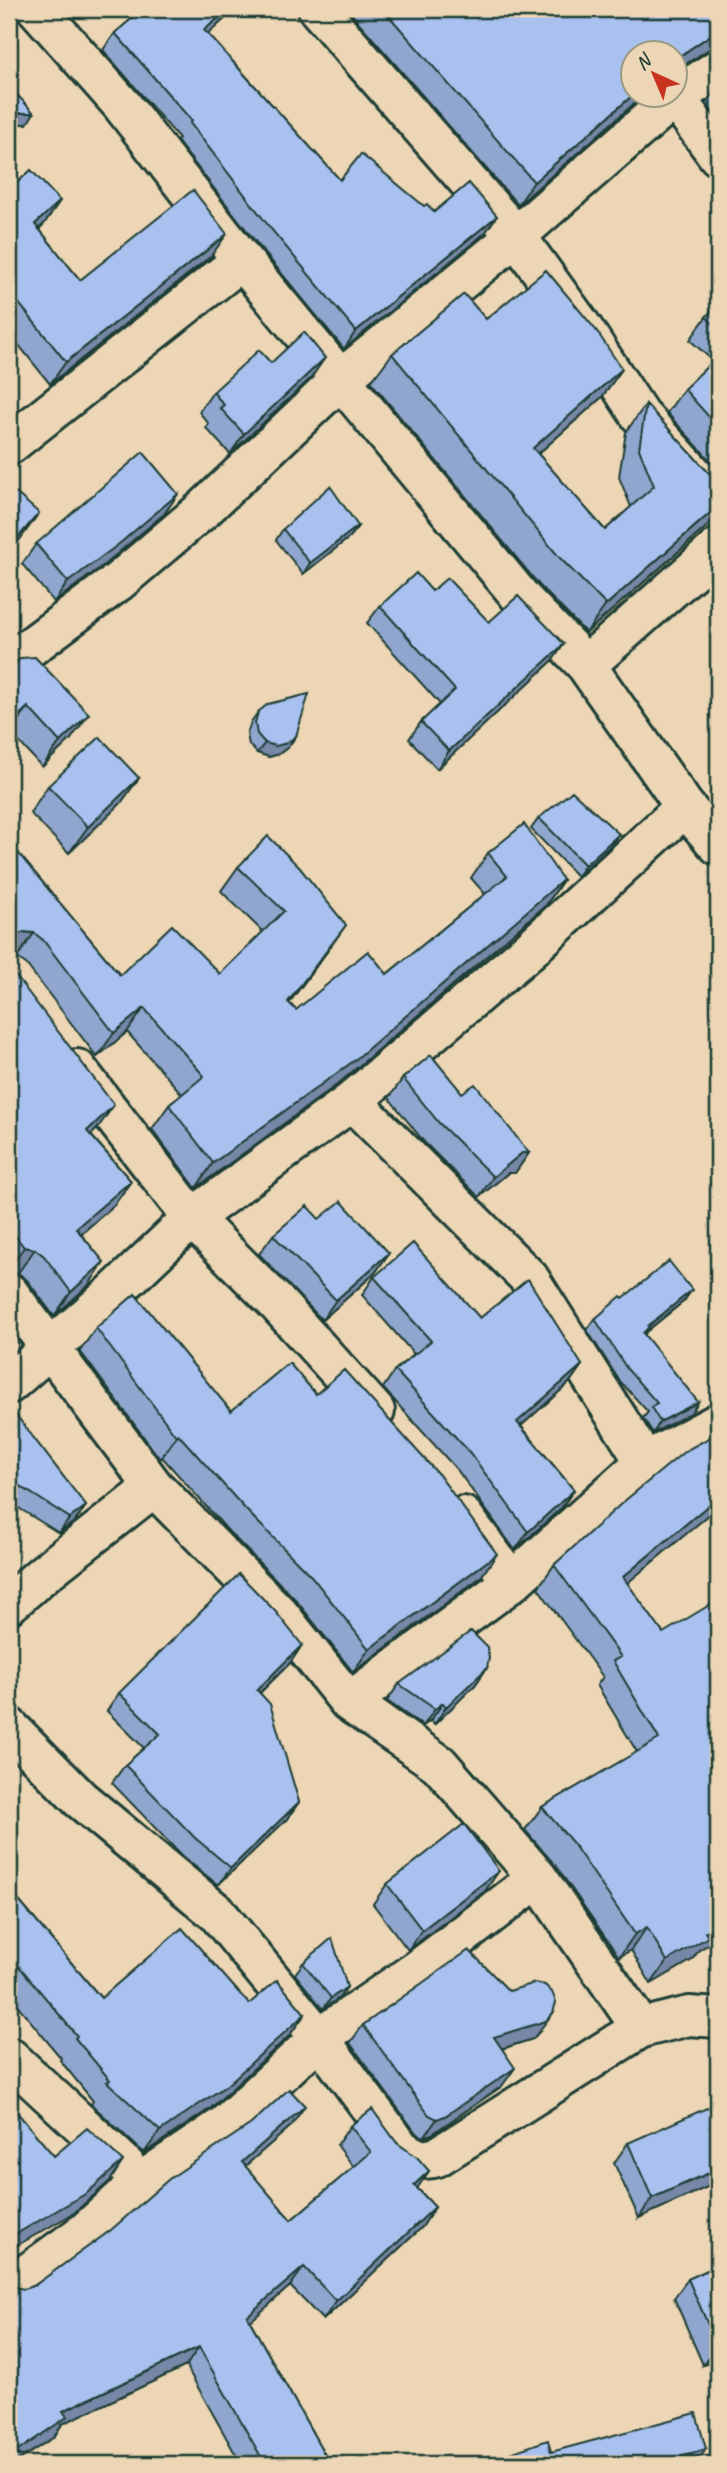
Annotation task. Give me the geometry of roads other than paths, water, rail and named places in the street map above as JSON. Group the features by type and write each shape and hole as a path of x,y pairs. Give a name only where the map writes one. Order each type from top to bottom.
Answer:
{"street":[{"path":"37,9 122,106 242,260 523,600 586,665 685,807 718,845"},
{"path":"318,9 516,236 582,327 639,414 718,500"},
{"path":"688,89 718,69"},
{"path":"11,657 119,581 205,508 341,379 516,236 662,108"},
{"path":"683,108 718,156"},
{"path":"9,445 242,260"},
{"path":"586,665 718,548"},
{"path":"9,1384 113,1294 192,1218 352,1101 527,951 685,807"},
{"path":"57,1042 192,1218 276,1302 395,1433"},
{"path":"352,1101 529,1278 645,1462"},
{"path":"9,1293 154,1487 279,1614 349,1702 439,1764 538,1878 641,2028"},
{"path":"349,1702 512,1582 645,1462 718,1423"},
{"path":"440,1484 512,1582"},
{"path":"9,1604 154,1487"},
{"path":"9,1727 80,1799 217,1913 319,2038 401,2149 414,2158 424,2161 437,2157 641,2028 689,2016 718,2018"},
{"path":"9,2287 85,2232 142,2181 225,2125 319,2038 416,1971 538,1878"},
{"path":"9,2057 142,2181"}]}
